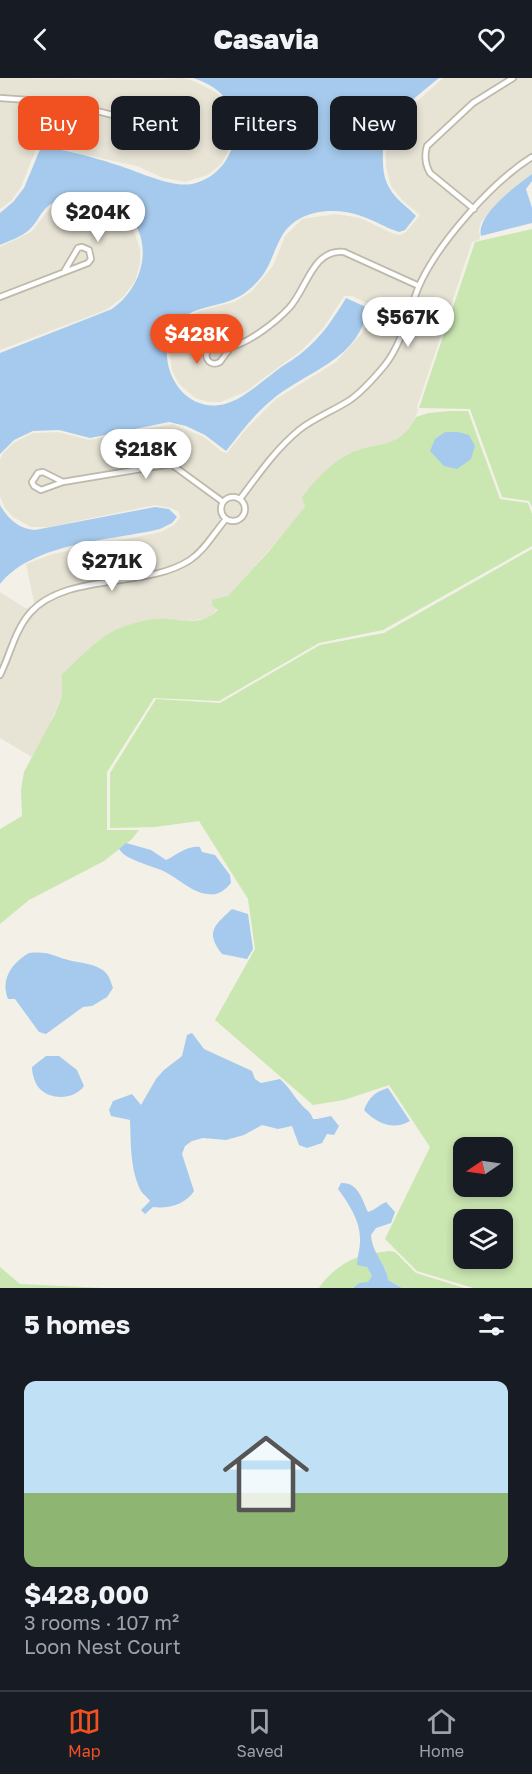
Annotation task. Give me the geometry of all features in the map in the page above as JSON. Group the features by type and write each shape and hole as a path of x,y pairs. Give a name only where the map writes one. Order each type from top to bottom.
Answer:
{"street":[{"path":"474,208 430,173 424,155 427,146 472,103 513,78"},
{"path":"0,98 68,105 111,116"},
{"path":"180,123 188,127 189,133 181,139 159,129 180,123"},
{"path":"240,500 278,449 300,430 350,399 369,384 387,362 399,341 419,286 438,254 474,208 496,185 532,157"},
{"path":"0,297 88,262 91,259 89,250 78,248 65,270"},
{"path":"231,347 220,362 212,364 208,362 206,358 208,350 231,347 260,333 282,315 300,295 317,262 325,255 344,252 419,286"},
{"path":"63,482 43,472 38,473 32,482 41,490 63,482 171,464 223,502"},
{"path":"229,497 240,500 245,510 241,518 234,521 226,519 221,509 223,502 229,497"},
{"path":"0,675 21,626 30,613 44,601 64,591 160,572 178,566 192,559 226,519"}],"shaded area":[{"path":"0,78 152,80 182,78 194,81 219,96 212,96 212,150 228,150 222,163 208,175 185,182 161,177 137,166 64,150 99,150 99,96 18,96 18,150 36,150 21,187 11,201 0,209"},
{"path":"443,78 532,78 532,174 495,206 481,222 480,239 472,242 410,430 399,440 357,450 303,497 305,507 293,523 209,618 188,621 165,619 97,641 62,674 62,696 46,733 32,757 0,738 0,592 25,608 35,607 26,564 53,554 161,532 174,525 180,518 179,512 155,505 49,527 31,527 13,517 5,508 0,496 0,460 3,453 15,442 33,433 58,432 89,440 172,424 204,437 227,453 246,429 276,399 336,362 363,332 369,315 369,304 352,296 344,296 324,327 302,350 245,392 220,402 195,398 179,384 172,370 170,353 173,332 178,325 199,311 234,302 251,292 273,266 285,236 302,219 336,214 360,218 394,234 400,235 406,232 420,215 403,201 391,186 386,167 386,150 417,150 417,102"},
{"path":"85,197 112,205 130,220 140,249 140,263 135,281 124,296 106,310 0,350 0,247 31,232 51,207 75,198"}],"green space":[{"path":"532,229 532,507 529,501 502,497 470,409 419,408 475,242"},
{"path":"450,411 468,411 500,499 528,503 532,514 532,546 383,630 319,643 219,701 154,698 107,772 107,830 139,830 132,839 104,861 29,900 0,924 0,829 22,816 21,790 24,772 62,696 62,674 97,642 120,628 149,620 194,621 212,615 218,610 212,605 212,600 228,596 270,550 305,507 302,497 331,466 353,452 393,441 409,429 416,417"},
{"path":"532,549 532,1288 473,1288 417,1271 385,1239 430,1147 389,1085 344,1100 313,1105 215,1020 255,949 248,899 199,821 155,827 110,828 110,773 156,699 220,703 320,645 384,633"},
{"path":"395,1252 416,1273 464,1288 402,1288 388,1280 386,1270 375,1253"},
{"path":"358,1257 357,1262 367,1267 372,1276 369,1283 359,1283 353,1288 319,1288 336,1270"},
{"path":"0,1267 20,1284 104,1288 0,1288"}],"water":[{"path":"193,78 439,78 417,96 330,96 330,150 383,150 383,169 388,186 395,197 416,216 405,230 399,232 351,213 319,212 299,219 283,234 266,271 247,291 228,302 193,312 178,321 169,335 167,359 175,381 181,391 190,398 200,403 225,404 244,396 304,351 327,326 346,298 368,308 362,326 354,340 343,352 266,405 226,451 205,435 186,426 169,422 90,438 59,430 33,431 14,440 0,454 0,353 112,309 125,298 134,284 143,254 136,225 126,212 112,202 88,195 67,197 49,205 26,232 0,245 0,213 24,188 40,150 62,150 89,156 154,178 184,185 205,179 217,171 231,150 318,150 318,96 223,96 202,81"},
{"path":"532,174 532,181 526,189 532,208 532,223 481,236 481,228 491,210"},
{"path":"445,432 469,435 475,446 471,459 457,469 444,466 430,451 435,439"},
{"path":"0,505 14,522 24,528 35,530 155,507 169,509 177,517 172,523 160,529 52,551 32,559 0,584"},
{"path":"126,843 151,850 166,860 186,849 200,847 202,852 215,855 230,875 231,883 218,894 201,893 167,873 122,853 119,849"},
{"path":"232,909 248,914 253,949 247,959 222,954 214,940 216,925"},
{"path":"29,953 48,954 97,967 107,974 113,988 107,997 92,1006 83,1007 46,1034 39,1032 15,999 8,999 6,992 9,972"},
{"path":"192,1033 204,1049 252,1071 255,1079 261,1083 280,1079 313,1119 331,1116 339,1126 334,1135 327,1134 322,1143 307,1148 299,1145 292,1126 278,1129 262,1125 244,1135 226,1140 203,1138 192,1141 185,1146 182,1154 194,1191 191,1196 171,1206 153,1207 145,1214 141,1210 150,1201 137,1183 132,1156 130,1120 111,1116 109,1110 113,1101 132,1094 141,1105 156,1079 182,1056 187,1035"},
{"path":"46,1056 59,1056 77,1070 84,1086 69,1096 57,1097 45,1093 34,1079 32,1067"},
{"path":"388,1088 410,1121 397,1125 385,1124 374,1119 364,1110 373,1096"},
{"path":"341,1183 347,1183 355,1188 368,1212 386,1202 395,1212 391,1223 376,1228 371,1235 388,1280 402,1288 353,1288 359,1283 368,1282 372,1276 367,1267 357,1265 360,1244 359,1227 338,1189"}]}
